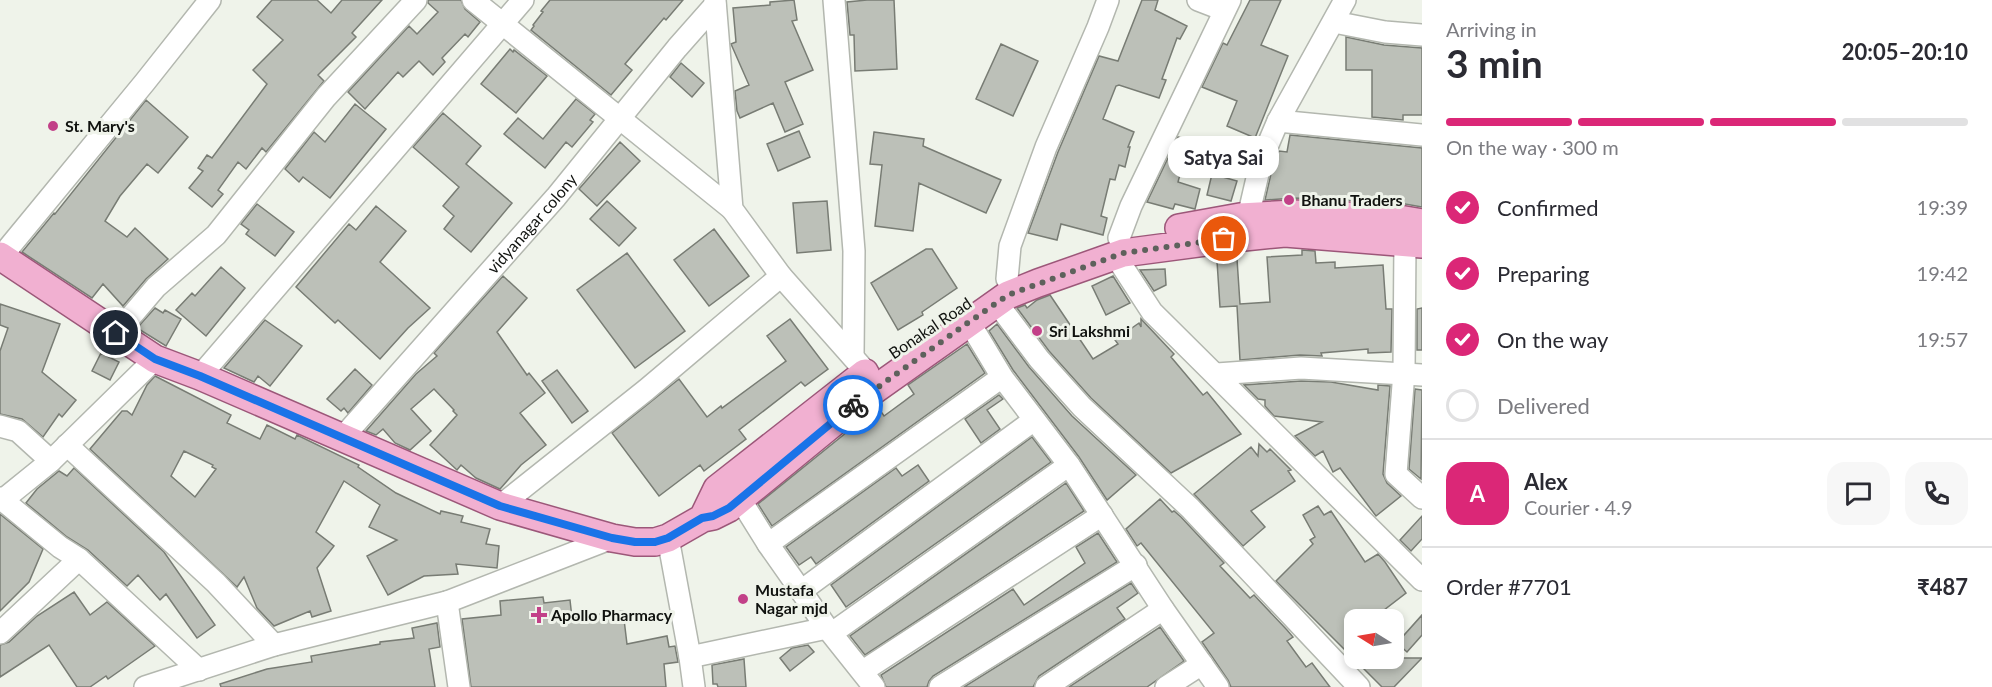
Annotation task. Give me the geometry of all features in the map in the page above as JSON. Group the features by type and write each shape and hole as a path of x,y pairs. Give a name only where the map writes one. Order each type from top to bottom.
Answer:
{"main road":[{"name":"Bonakal Road","path":"0,256 155,359 200,376 500,506 612,538 635,542 655,542 668,538 702,518 721,513 867,394 969,322 1030,267 1073,251 1117,247 1304,215 1393,218 1416,236"},
{"name":"Bonakal Road","path":"702,518 717,489 860,364 958,307 1002,291"}],"street":[{"path":"0,256 210,0"},
{"path":"116,333 156,287 216,235 326,97 416,0"},
{"path":"473,0 732,209 781,276 860,364"},
{"path":"200,376 523,0"},
{"path":"834,0 854,251 860,364"},
{"path":"1108,0 1046,147 1010,246 1002,291 1039,359 1082,407 1190,508 1359,687"},
{"path":"1198,0 1227,5 1131,206 1117,247 1152,312 1422,580"},
{"path":"1246,226 1261,161 1278,121 1345,0"},
{"path":"715,2 732,209"},
{"name":"vidyanagar colony","path":"343,437 548,206 715,2"},
{"path":"1334,22 1385,32 1422,35"},
{"path":"1278,121 1422,135"},
{"path":"1416,236 1413,374 1396,474 1422,498"},
{"path":"500,506 646,390 781,276"},
{"path":"969,322 1002,376 1069,465 1163,609 1218,687"},
{"path":"155,359 51,461 2,499 60,547 79,559 200,670"},
{"path":"1217,374 1301,368 1413,374"},
{"path":"768,544 1002,376"},
{"path":"801,591 1034,420"},
{"path":"0,426 18,431 51,461"},
{"path":"67,445 216,582 274,645"},
{"path":"690,657 830,630 1069,465"},
{"path":"740,499 801,591 868,679 1102,515"},
{"path":"145,687 274,645 447,602 612,538"},
{"path":"668,538 694,687"},
{"path":"0,633 79,559"},
{"path":"940,687 1136,565"},
{"path":"447,602 459,687"},
{"path":"1046,687 1163,609"},
{"path":"1166,687 1202,664"}],"building":[{"path":"272,0 317,0 331,13 342,0 382,0 352,33 356,37 318,75 324,81 266,152 262,148 246,169 238,162 218,190 223,194 212,207 189,188 203,171 198,168 207,155 212,158 267,84 253,70 283,40 257,17"},
{"path":"428,0 461,0 465,9 480,22 468,37 465,34 442,58 445,62 433,75 419,61 403,77 398,72 365,109 348,92 409,26 417,34 438,12 428,3"},
{"path":"550,0 683,0 666,20 664,18 625,64 632,70 611,95 531,30"},
{"path":"794,0 797,20 792,21 813,70 785,82 803,124 785,132 773,103 740,118 737,111 735,91 749,85 731,44 736,42 733,8 770,5 770,2"},
{"path":"894,0 897,69 855,71 854,35 850,35 847,2"},
{"path":"1142,0 1158,0 1155,10 1187,26 1180,39 1177,38 1162,79 1166,80 1159,98 1116,86 1103,119 1134,132 1128,147 1130,147 1125,167 1119,165 1115,180 1110,179 1101,216 1107,218 1103,235 1061,224 1057,240 1028,233 1058,152 1099,56 1118,61"},
{"path":"1250,0 1281,0 1261,45 1288,56 1255,138 1227,126 1237,101 1202,87 1223,43 1227,45"},
{"path":"1346,37 1384,45 1422,48 1422,115 1403,115 1403,120 1372,117 1372,70 1346,70"},
{"path":"1001,44 1038,61 1013,116 976,99"},
{"path":"510,49 547,76 516,113 481,84"},
{"path":"681,63 704,83 692,97 670,77"},
{"path":"576,99 595,114 590,120 593,122 572,147 566,142 545,168 504,134 518,118 543,139"},
{"path":"146,100 188,137 158,173 147,164 120,196 105,221 127,237 135,228 168,259 146,279 123,306 103,284 92,298 22,252"},
{"path":"355,104 386,129 330,198 303,177 299,182 285,169 314,132 325,142"},
{"path":"443,113 481,146 466,164 512,203 471,252 444,229 454,216 443,206 459,187 413,147"},
{"path":"799,131 810,157 778,171 767,144"},
{"path":"874,132 924,139 923,146 1001,180 986,213 919,183 913,231 875,226 882,165 870,164"},
{"path":"1290,135 1422,148 1422,207 1394,202 1294,198 1265,200 1273,165 1279,151 1287,152"},
{"path":"1178,137 1189,140 1178,182 1200,189 1195,209 1175,204 1173,209 1147,202"},
{"path":"620,142 640,161 597,206 579,189"},
{"path":"1212,174 1237,181 1231,201 1207,195"},
{"path":"607,201 636,228 619,246 590,219"},
{"path":"827,201 831,250 797,253 793,203"},
{"path":"257,204 294,232 275,256 246,234 249,230 241,224"},
{"path":"376,206 406,231 380,262 430,308 380,359 338,320 335,323 296,287 349,224 356,230"},
{"path":"714,229 749,276 709,306 674,260"},
{"path":"926,249 932,249 957,288 922,312 923,315 898,330 871,283"},
{"path":"1302,250 1315,251 1316,263 1335,262 1335,268 1383,265 1386,309 1392,309 1391,352 1368,353 1368,349 1321,353 1322,356 1300,355 1240,360 1237,306 1220,307 1217,261 1237,259 1240,304 1270,302 1267,257 1302,255"},
{"path":"627,253 685,331 635,368 577,290"},
{"path":"221,267 245,288 206,336 176,310 192,293 195,296"},
{"path":"1165,269 1166,285 1154,291 1140,270"},
{"path":"503,276 527,298 497,332 527,375 529,373 545,393 520,413 546,445 521,465 500,489 476,478 461,465 457,470 430,445 457,415 434,389 411,409 431,431 410,450 395,443 383,429 376,435 366,431 416,374 437,356 434,353"},
{"path":"1113,276 1130,303 1106,315 1092,286"},
{"path":"1050,295 1093,359 1118,344 1115,340 1139,323 1141,327 1141,319 1174,354 1171,357 1203,395 1207,392 1241,434 1171,473 1091,398 1049,351 1017,308 1025,305 1027,308 1037,300"},
{"path":"0,304 60,324 42,372 76,400 62,417 59,414 43,437 22,419 0,414 0,351 8,328 0,325"},
{"path":"155,308 163,313 165,310 181,319 166,346 137,328"},
{"path":"1422,308 1422,350 1417,350 1417,309"},
{"path":"790,319 828,369 805,386 801,382 739,430 746,439 704,471 700,465 659,496 612,433 679,379 707,417 721,406 722,408 786,361 767,336"},
{"path":"265,320 302,346 270,386 258,376 254,382 224,368"},
{"path":"997,324 1029,367 1072,416 1136,475 1107,500 1079,457 1013,370 989,331"},
{"path":"967,344 985,373 772,526 758,504 878,407 884,416 914,394 908,385"},
{"path":"101,353 119,362 110,380 92,371"},
{"path":"355,369 372,385 348,413 344,408 341,411 327,399"},
{"path":"557,370 588,411 572,423 542,381"},
{"path":"155,376 231,415 227,423 260,439 267,425 295,439 297,435 359,465 358,467 396,493 440,514 441,511 463,516 461,522 490,529 486,544 499,546 497,568 456,564 458,574 424,576 388,595 367,556 397,540 369,527 380,505 344,481 316,532 334,546 317,568 331,611 312,617 310,611 274,626 257,608 244,577 237,587 90,449 122,411 127,411 132,415 147,385","holes":["184,451 213,465 212,467 216,469 195,497 171,476"]},
{"path":"1301,381 1331,382 1378,390 1378,385 1390,386 1383,474 1387,483 1401,496 1376,516 1340,468 1333,472 1323,451 1315,456 1295,436 1322,422 1274,416 1265,406 1265,400 1258,399 1244,385"},
{"path":"1415,389 1422,390 1421,479 1409,469"},
{"path":"999,395 1003,399 987,410 1000,429 981,443 965,419"},
{"path":"1032,437 1051,462 846,607 831,585"},
{"path":"1259,444 1267,452 1270,449 1291,470 1288,471 1295,481 1251,511 1265,527 1243,546 1194,494 1251,447 1258,456"},
{"path":"918,465 929,481 816,564 811,557 799,565 786,547 896,468 902,476"},
{"path":"74,468 164,552 215,625 197,638 166,594 160,600 138,575 127,586 88,550 67,537 26,503 37,489 59,471 67,476"},
{"path":"1066,483 1084,511 865,655 850,636"},
{"path":"1160,499 1172,512 1174,511 1181,517 1224,563 1220,566 1250,598 1254,595 1287,630 1293,637 1287,641 1306,667 1312,663 1330,687 1231,687 1202,642 1214,633 1141,543 1137,546 1126,529"},
{"path":"1318,506 1324,515 1331,511 1365,562 1378,554 1406,593 1385,609 1344,609 1344,649 1276,581 1313,544 1310,540 1315,537 1303,515"},
{"path":"0,514 43,549 29,582 0,611"},
{"path":"1422,516 1422,539 1411,551 1400,540"},
{"path":"1098,533 1117,562 933,676 927,687 886,687 881,675 1013,589 1024,605 1085,563 1076,547"},
{"path":"1131,583 1138,593 1117,608 1125,619 1039,676 1033,687 964,687"},
{"path":"74,592 90,615 107,602 155,646 108,679 106,676 90,687 77,687 49,645 0,677 0,645 9,642 37,616"},
{"path":"543,597 544,603 570,600 572,618 623,611 627,644 667,636 669,647 675,646 678,662 664,664 666,687 471,687 462,619 501,615 500,601"},
{"path":"1422,615 1422,635 1407,652 1404,649 1404,635"},
{"path":"437,623 440,647 429,649 435,687 221,687 220,684 267,669 312,662 311,656 380,644 380,642 414,638 412,628"},
{"path":"1160,627 1184,661 1147,687 1069,687"},
{"path":"808,645 814,652 790,671 780,658 792,648"},
{"path":"1404,658 1422,658 1394,687 1382,687 1364,669 1404,669"},
{"path":"744,659 746,687 718,687 717,684 713,684 712,665"}],"way so far":[{"path":"853,405 1008,295 1114,255 1224,239"}],"place":[{"name":"St. Mary's","path":"53,126"},
{"name":"Bhanu Traders","path":"1289,200"},
{"name":"Satya Sai","path":"1224,239"},
{"name":"Sri Lakshmi","path":"1037,331"},
{"name":"Mustafa Nagar mjd","path":"743,599"},
{"name":"Apollo Pharmacy","path":"539,615"}],"route":[{"path":"116,333 155,359 200,376 500,506 612,538 635,542 655,542 668,538 702,518 713,516 729,508 853,405"}]}
